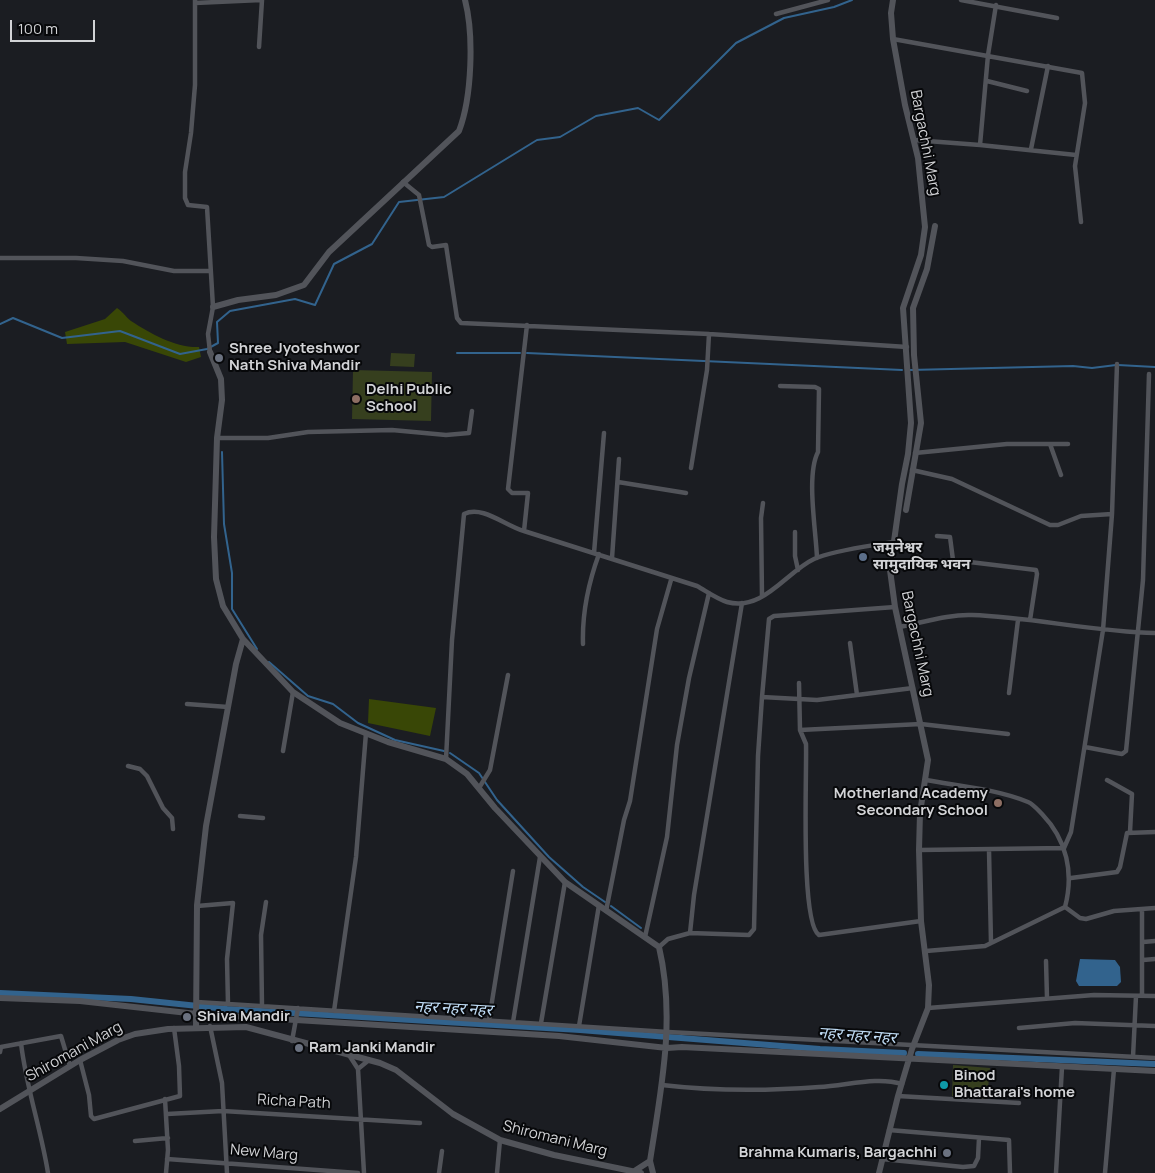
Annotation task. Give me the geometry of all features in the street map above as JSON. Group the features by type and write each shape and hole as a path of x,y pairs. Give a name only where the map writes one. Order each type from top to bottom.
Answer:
{"street":[{"path":"259,47 262,0 195,2 195,85 191,133 185,172 185,198 188,205 206,207 212,307 209,324 209,349 221,379 222,400 217,438 214,537 216,579 223,606 244,639 293,692 340,723 388,742 446,759 468,774 540,857 565,882 659,947 666,983 668,1033 650,1161 653,1173"},
{"path":"212,307 238,300 276,295 304,285 329,252 459,130 465,115 470,39 465,0"},
{"path":"776,14 818,1 828,0"},
{"name":"Bargachhi Marg","path":"879,1173 898,1096 928,1008 929,985 922,921 919,850 920,813 928,760 895,607 890,570 908,454 911,394 903,308 921,255 925,227 923,195 914,140 905,105 893,39 891,13 893,0"},
{"path":"961,0 996,5 1057,18"},
{"path":"980,144 988,55 996,5"},
{"path":"893,39 1080,71 1083,76 1085,103 1075,166 1081,222"},
{"path":"1031,149 1048,66"},
{"path":"987,81 1027,91"},
{"path":"914,140 980,144 1076,155"},
{"path":"403,182 419,195 428,244 432,247 446,245 458,321 709,334 907,347"},
{"path":"906,510 921,423 914,355 913,308 927,269 935,226"},
{"path":"0,258 76,258 123,261 174,270 210,271"},
{"path":"524,531 528,493 512,492 508,488 527,325"},
{"path":"691,468 707,370 709,334"},
{"path":"1064,848 1071,832 1103,630 1112,514 1117,364"},
{"path":"1085,747 1125,753 1143,580 1149,374"},
{"path":"780,386 815,386 819,389 818,452 814,456 817,558"},
{"path":"217,438 268,438 308,432 392,430 446,435 469,433 472,411"},
{"path":"583,644 584,611 596,554 604,433"},
{"path":"908,454 1007,444 1068,444"},
{"path":"1050,444 1062,475"},
{"path":"612,558 619,459"},
{"path":"906,469 952,479 1050,525 1058,525 1081,516 1112,514"},
{"path":"618,482 686,493"},
{"path":"762,596 761,518 763,503"},
{"path":"446,759 452,640 464,514 469,512 496,517 511,528 612,558 671,580 696,586 728,602 742,604 762,596 817,558 893,542"},
{"path":"795,532 795,556 798,570"},
{"path":"937,536 950,537 953,560 1036,570 1030,620"},
{"path":"606,910 624,820 630,801 657,629 671,580"},
{"path":"645,937 667,837 677,745 689,678 709,593"},
{"path":"690,933 694,895 742,604"},
{"path":"659,947 668,939 690,933 749,935 754,930 758,756 769,619 774,616 818,611 841,612 895,607"},
{"path":"900,627 970,615 1030,620 1103,630 1155,633"},
{"path":"1010,693 1018,620"},
{"path":"196,1027 197,906 206,826 238,654 244,639"},
{"path":"850,643 857,695"},
{"path":"479,788 490,770 508,675"},
{"path":"799,683 800,730 806,744 808,903 815,931 819,935 922,921"},
{"path":"762,697 817,700 914,688"},
{"path":"283,751 293,692"},
{"path":"187,704 228,707"},
{"path":"800,730 921,724 1008,734"},
{"path":"334,1010 356,857 366,733"},
{"path":"128,766 140,768 147,776 162,808 172,818 173,829"},
{"path":"926,780 996,793 1030,802 1055,829 1064,848 1071,878 1065,907"},
{"path":"1107,780 1132,794 1130,832"},
{"path":"240,816 263,818"},
{"path":"1071,878 1117,872 1120,867 1124,836 1130,832 1155,832"},
{"path":"919,850 1064,848"},
{"path":"989,850 991,943"},
{"path":"513,1022 540,857"},
{"path":"489,1020 514,871"},
{"path":"541,1024 565,882"},
{"path":"262,1006 261,934 266,902"},
{"path":"197,906 233,903 227,960 228,1004"},
{"path":"579,1026 599,906"},
{"path":"926,950 970,948 991,943 1065,907"},
{"path":"1065,907 1080,918 1086,919 1114,910 1155,908"},
{"path":"1142,910 1142,996"},
{"path":"1143,942 1155,941"},
{"path":"1143,960 1155,959"},
{"path":"1046,961 1047,998"},
{"path":"928,1008 1094,995 1155,996"},
{"path":"1132,1057 1136,996"},
{"path":"0,998 197,1007 296,1020 559,1036 682,1047 1155,1058"},
{"path":"197,1007 228,1004 579,1026 912,1052 1062,1067 1155,1071"},
{"path":"292,1041 298,1008"},
{"path":"1019,1028 1075,1023 1155,1026"},
{"path":"210,1026 222,1083 228,1162 227,1173"},
{"name":"Shiromani Marg","path":"0,1109 80,1060 135,1034 174,1028 246,1027 292,1041 370,1059 396,1070 453,1114 500,1140 554,1155 637,1172"},
{"path":"80,1060 92,1118 180,1096 179,1066 174,1028"},
{"path":"0,1052 1,1047 61,1036 70,1066"},
{"path":"21,1043 29,1091 36,1111 48,1173"},
{"path":"348,1054 358,1069 364,1173"},
{"path":"358,1069 370,1059"},
{"path":"1056,1173 1062,1067"},
{"path":"1105,1173 1114,1069"},
{"path":"662,1085 692,1088 818,1088 889,1080 902,1084"},
{"path":"898,1096 1019,1103"},
{"path":"165,1099 168,1138 166,1173"},
{"name":"Richa Path","path":"167,1114 223,1111 360,1118 420,1124"},
{"path":"889,1130 1009,1140 1010,1173"},
{"path":"135,1141 168,1138"},
{"path":"882,1159 963,1167 974,1166 978,1158 979,1138"},
{"path":"497,1173 500,1140"},
{"path":"439,1173 442,1151"},
{"name":"New Marg","path":"167,1158 272,1166 302,1171 358,1173"},
{"path":"637,1172 650,1161"},
{"path":"272,1166 272,1173"}],"green space":[{"path":"117,308 131,321 155,335 173,343 199,347 201,357 186,362 125,342 67,344 65,332 105,319"},
{"path":"391,353 415,354 414,367 390,366"},
{"path":"353,370 432,372 431,421 352,419"},
{"path":"369,699 436,708 430,736 368,723"},
{"path":"953,1065 990,1068 987,1099 952,1096"}],"water":[{"path":"1080,959 1115,960 1120,967 1121,982 1117,986 1079,986 1076,981"}],"waterway":[{"path":"0,324 13,318 62,338 120,331 180,354 207,349 218,343 217,322 230,311 295,299 315,305 334,264 372,244 399,202 444,197 537,140 560,137 596,116 638,108 659,120 736,43 784,18 834,7 852,0"},
{"path":"457,353 520,353"},
{"path":"527,353 902,370"},
{"path":"910,370 1073,366 1092,368 1116,365"},
{"path":"1118,365 1155,367"},
{"path":"222,452 224,524 232,573 232,609 257,649"},
{"path":"269,662 308,696 333,704 358,723 395,740 444,751"},
{"path":"450,753 479,773 497,800 549,857 583,887 605,902"},
{"path":"611,906 641,928"},
{"name":"नहर नहर नहर","path":"0,993 131,999 227,1009 580,1030 820,1049 904,1053"},
{"name":"नहर नहर नहर","path":"918,1054 1155,1064"}],"place":[{"name":"Shree Jyoteshwor Nath Shiva Mandir","path":"219,358"},
{"name":"Delhi Public School","path":"356,399"},
{"name":"जमुनेश्वर सामुदायिक भवन","path":"863,557"},
{"name":"Motherland Academy Secondary School","path":"998,803"},
{"name":"Shiva Mandir","path":"187,1017"},
{"name":"Ram Janki Mandir","path":"299,1048"},
{"name":"Binod Bhattarai's home","path":"944,1085"},
{"name":"Brahma Kumaris, Bargachhi","path":"947,1153"}]}
